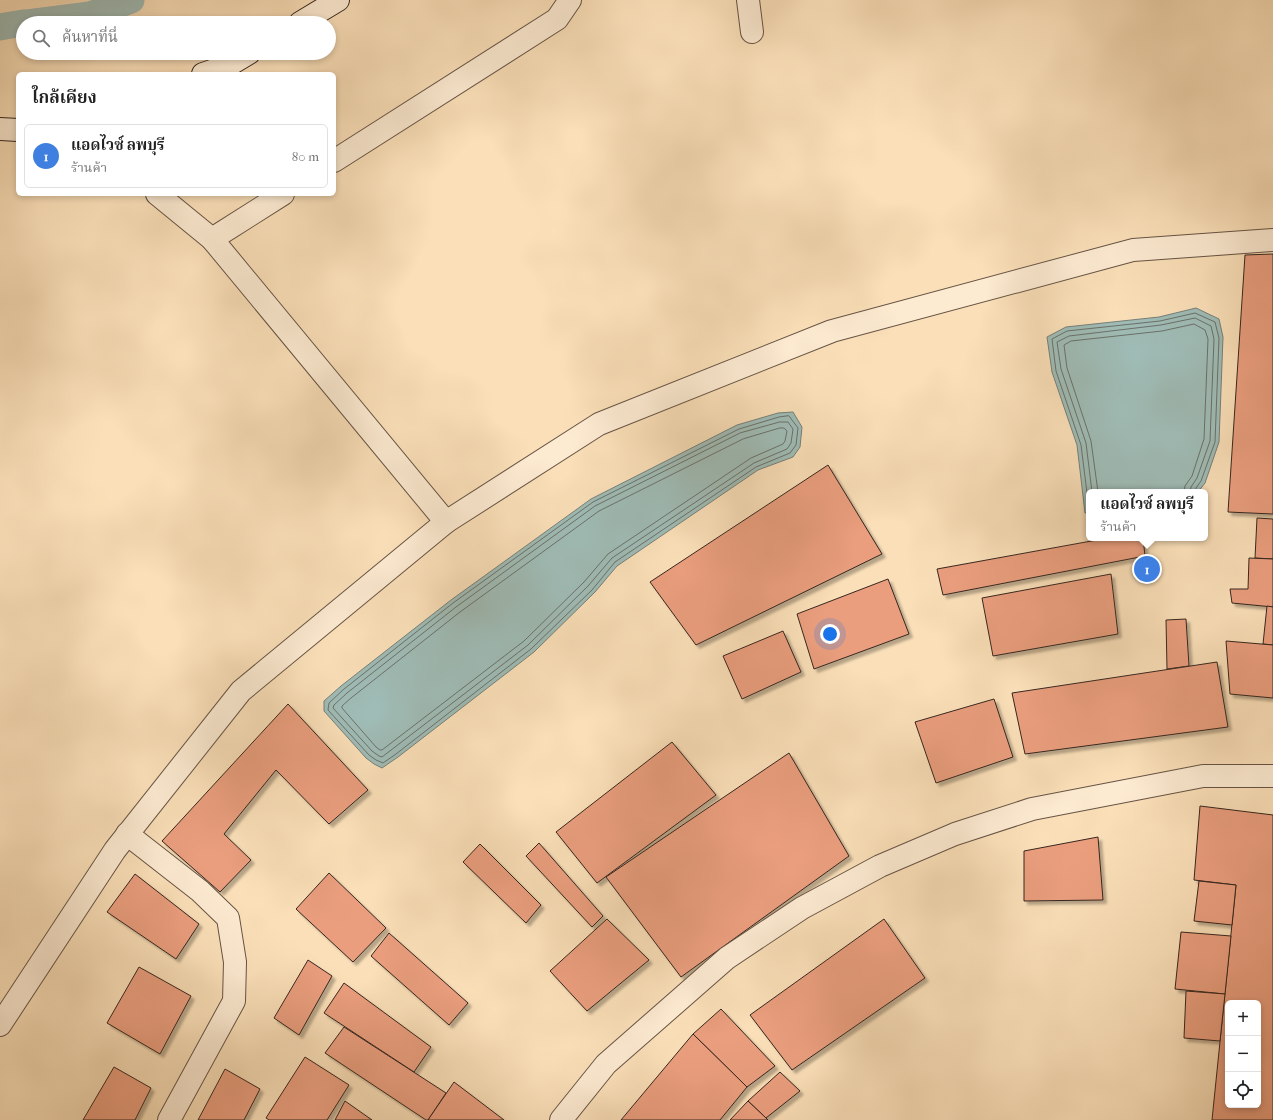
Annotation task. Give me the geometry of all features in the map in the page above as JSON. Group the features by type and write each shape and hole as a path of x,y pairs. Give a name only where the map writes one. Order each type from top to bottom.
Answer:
{"street":[{"path":"312,16 338,0"},
{"path":"336,160 557,19 570,0"},
{"path":"748,0 752,32"},
{"path":"209,72 229,65 237,60"},
{"path":"0,129 16,130"},
{"path":"159,196 212,239 446,522"},
{"path":"212,239 280,196"},
{"path":"0,1025 114,850 241,691 446,522 599,424 832,331 1134,250 1273,240"},
{"path":"561,1120 606,1064 727,958 802,908 880,866 955,834 1032,809 1203,776 1273,776"},
{"path":"127,834 200,891 228,918 235,962 234,1001 169,1120"}],"water":[{"path":"1196,308 1219,319 1223,337 1219,442 1205,483 1200,489 1086,489 1085,513 1077,445 1052,372 1047,337 1066,327 1159,317"},
{"path":"793,412 802,427 800,447 793,457 758,470 617,566 595,592 534,652 382,768 366,758 324,711 324,701 341,686 451,600 591,499 737,425 778,413"}],"building":[{"path":"1273,254 1273,514 1228,512 1245,255"},
{"path":"828,465 882,554 696,645 650,582"},
{"path":"1257,518 1273,519 1273,559 1255,558"},
{"path":"1091,541 1143,541 1145,556 943,595 937,569"},
{"path":"1249,558 1273,559 1273,607 1232,603 1230,589 1248,589"},
{"path":"1111,574 1118,634 993,656 982,598"},
{"path":"888,579 909,634 814,669 797,614"},
{"path":"1267,606 1273,607 1273,645 1263,644"},
{"path":"1186,619 1189,666 1167,669 1166,620"},
{"path":"783,631 801,672 742,699 723,656"},
{"path":"1226,641 1273,645 1273,698 1230,694"},
{"path":"1217,662 1228,727 1025,754 1012,693"},
{"path":"994,699 1013,757 936,783 915,722"},
{"path":"288,704 368,790 329,824 276,770 224,834 251,860 220,892 162,841"},
{"path":"672,742 716,795 597,883 556,832"},
{"path":"789,753 849,856 681,977 606,877"},
{"path":"1200,806 1273,815 1273,1120 1212,1120 1236,885 1194,880"},
{"path":"1098,837 1103,900 1024,901 1024,851"},
{"path":"539,843 603,916 592,927 526,856"},
{"path":"480,844 541,905 526,923 463,862"},
{"path":"329,873 386,928 353,962 296,909"},
{"path":"135,874 199,924 176,959 107,912"},
{"path":"1199,881 1236,885 1232,925 1194,921"},
{"path":"607,919 649,960 587,1011 550,971"},
{"path":"884,919 925,978 792,1070 750,1015"},
{"path":"1181,932 1231,936 1225,994 1175,989"},
{"path":"389,933 468,1003 449,1025 371,956"},
{"path":"308,960 332,976 299,1035 274,1018"},
{"path":"139,967 191,996 160,1054 107,1023"},
{"path":"344,983 431,1047 414,1072 324,1013"},
{"path":"1186,991 1225,994 1220,1041 1184,1038"},
{"path":"721,1009 775,1066 747,1087 693,1034"},
{"path":"344,1027 446,1093 428,1120 325,1053"},
{"path":"693,1034 747,1087 720,1120 621,1120"},
{"path":"305,1057 349,1085 327,1120 269,1120 266,1118"},
{"path":"114,1067 151,1088 135,1120 83,1120"},
{"path":"225,1069 260,1089 244,1120 198,1120"},
{"path":"780,1072 800,1091 766,1118 748,1101"},
{"path":"454,1082 504,1120 428,1120"},
{"path":"345,1101 372,1120 335,1120"},
{"path":"748,1101 766,1118 768,1120 730,1120"}],"waterway":[{"path":"82,16 90,15 131,0"},
{"path":"0,27 16,24"}],"place":[{"name":"แอดไวซ์ ลพบุรี","path":"1147,569"}]}
